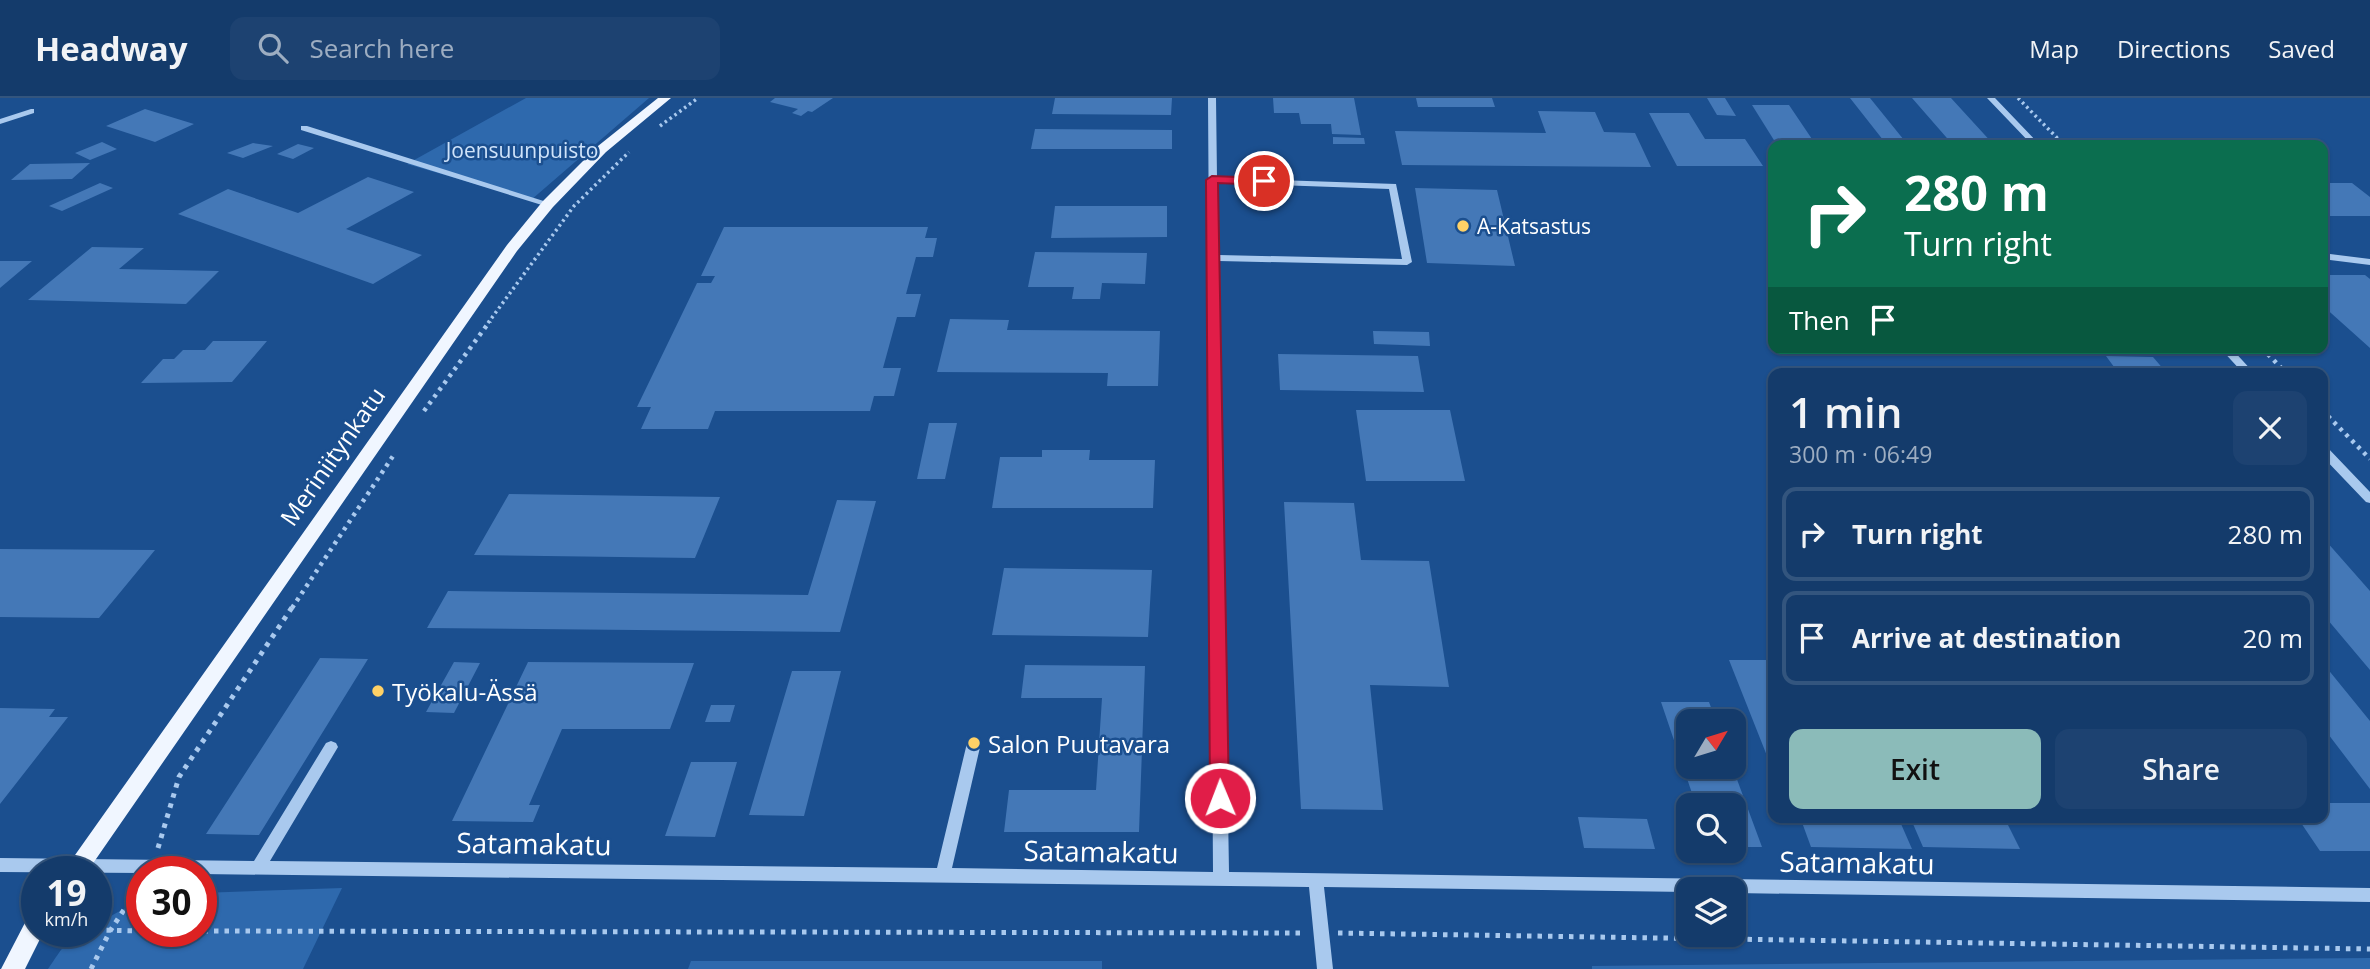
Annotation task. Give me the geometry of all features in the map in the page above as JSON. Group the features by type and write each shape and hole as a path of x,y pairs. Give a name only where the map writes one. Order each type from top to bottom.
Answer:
{"main road":[{"name":"Meriniitynkatu","path":"85,856 512,248 548,204 602,149 665,98"},
{"path":"13,969 24,947"}],"street":[{"path":"1212,98 1221,879"},
{"path":"1991,98 2031,140"},
{"path":"0,122 31,111"},
{"path":"304,128 548,204"},
{"path":"1212,180 1394,186 1406,262 1212,258"},
{"path":"2328,257 2370,262"},
{"path":"2231,354 2244,368"},
{"path":"2328,455 2370,499"},
{"path":"943,875 974,743"},
{"path":"259,866 331,747"},
{"name":"Satamakatu","path":"0,865 21,866"},
{"name":"Satamakatu","path":"217,866 2370,895"},
{"path":"1316,881 1324,933 1325,969"}],"path":[{"path":"650,134 698,98"},
{"path":"2018,98 2059,140"},
{"path":"419,418 574,206 630,150"},
{"path":"2268,354 2281,368"},
{"path":"2328,416 2370,459"},
{"path":"156,856 180,777 396,452"},
{"path":"112,928 126,907"},
{"path":"217,931 1324,933 2370,949"},
{"path":"91,969 102,947"}],"green space":[{"name":"Joensuunpuisto","path":"526,98 649,98 531,200 407,164"},
{"path":"342,888 303,969 48,969 63,947 112,947 112,915 126,908 126,947 217,947 217,892"},
{"path":"2370,958 2370,969 1592,969 1592,966"},
{"path":"691,961 1102,961 1102,969 688,969"}],"building":[{"path":"775,98 833,98 801,116 792,113 798,109 770,102"},
{"path":"1055,98 1172,98 1171,115 1052,114"},
{"path":"1273,98 1354,98 1361,135 1332,134 1331,124 1301,124 1299,113 1274,113"},
{"path":"1416,98 1492,98 1495,107 1418,107"},
{"path":"1707,98 1725,98 1736,116 1717,115"},
{"path":"1850,98 1870,98 1904,140 1883,140"},
{"path":"1912,98 1951,98 1989,140 1949,140"},
{"path":"1752,105 1789,105 1813,140 1774,140"},
{"path":"145,109 194,124 155,142 106,126"},
{"path":"1538,111 1595,112 1604,132 1635,133 1651,167 1402,165 1395,131 1546,133"},
{"path":"1649,113 1689,113 1705,139 1745,139 1763,166 1677,166"},
{"path":"1035,129 1172,130 1172,149 1031,149"},
{"path":"1333,137 1364,138 1365,144 1333,144"},
{"path":"102,142 117,149 90,160 75,153"},
{"path":"253,143 273,146 243,158 227,153"},
{"path":"298,144 314,148 293,159 277,154"},
{"path":"90,163 72,179 11,180 30,164"},
{"path":"368,177 414,192 346,229 422,255 373,284 178,214 228,189 298,213"},
{"path":"100,183 113,188 62,211 49,206"},
{"path":"2328,183 2352,183 2370,197 2370,216 2328,216"},
{"name":"A-Katsastus","path":"1415,188 1497,190 1515,266 1427,263"},
{"path":"1055,206 1167,206 1167,237 1051,238"},
{"path":"724,227 928,227 925,238 937,238 933,257 916,257 906,294 921,294 915,317 897,317 883,368 901,368 894,396 874,396 870,411 715,411 708,429 641,429 651,407 637,407 697,283 711,283 715,276 701,276"},
{"path":"92,247 144,248 119,269 219,271 186,304 28,300"},
{"path":"1035,252 1147,253 1145,284 1102,283 1100,299 1072,299 1074,287 1028,287"},
{"path":"0,261 32,261 0,288"},
{"path":"2328,275 2365,275 2370,279 2370,348 2328,310"},
{"path":"950,319 1009,320 1007,330 1160,331 1158,386 1107,386 1108,373 937,372"},
{"path":"1373,331 1429,332 1430,346 1374,344"},
{"path":"213,341 267,341 232,382 141,383 163,359 174,359 183,350 205,350"},
{"path":"1278,354 1418,356 1424,392 1280,390"},
{"path":"2106,356 2153,357 2162,368 2115,368"},
{"path":"1356,410 1450,410 1465,481 1366,481"},
{"path":"929,423 957,423 945,479 917,479"},
{"path":"1042,450 1090,450 1089,460 1155,460 1153,508 992,508 1000,457 1042,457"},
{"path":"509,494 720,497 695,558 474,555"},
{"path":"837,500 876,501 840,632 427,628 448,591 808,595"},
{"path":"1284,502 1354,503 1361,560 1429,561 1449,687 1370,685 1383,810 1301,809"},
{"path":"2328,543 2370,591 2370,670 2328,620"},
{"path":"0,549 155,550 99,618 0,617"},
{"path":"1004,568 1152,570 1148,637 992,635"},
{"path":"320,658 368,659 259,835 206,834"},
{"path":"1729,660 1768,660 1768,758"},
{"path":"454,662 480,663 454,713 426,712"},
{"path":"528,662 694,663 670,729 562,729 529,805 540,805 533,822 452,821"},
{"path":"1025,665 1145,666 1139,832 1004,832 1009,790 1096,790 1102,698 1021,698"},
{"path":"2328,669 2370,721 2370,789 2328,734"},
{"path":"792,671 841,671 804,816 749,815"},
{"path":"1661,702 1709,702 1712,709 1676,709 1676,746"},
{"path":"711,705 735,705 730,722 705,722"},
{"path":"0,708 55,709 49,717 68,717 0,804"},
{"path":"691,762 737,762 715,837 665,836"},
{"path":"1687,779 1737,779 1742,793 1692,793"},
{"path":"2328,803 2370,803 2370,851 2320,851 2301,823 2328,823"},
{"path":"1746,804 1762,847 1746,847"},
{"path":"1578,817 1647,819 1655,849 1584,848"},
{"path":"1802,823 1901,823 1912,849 1811,847"},
{"path":"1913,823 2007,823 2020,849 1923,847"}],"place":[{"name":"A-Katsastus","path":"1463,226"},
{"name":"Työkalu-Ässä","path":"378,691"},
{"name":"Salon Puutavara","path":"974,743"}],"route":[{"path":"1220,798 1212,180 1264,181"}]}
